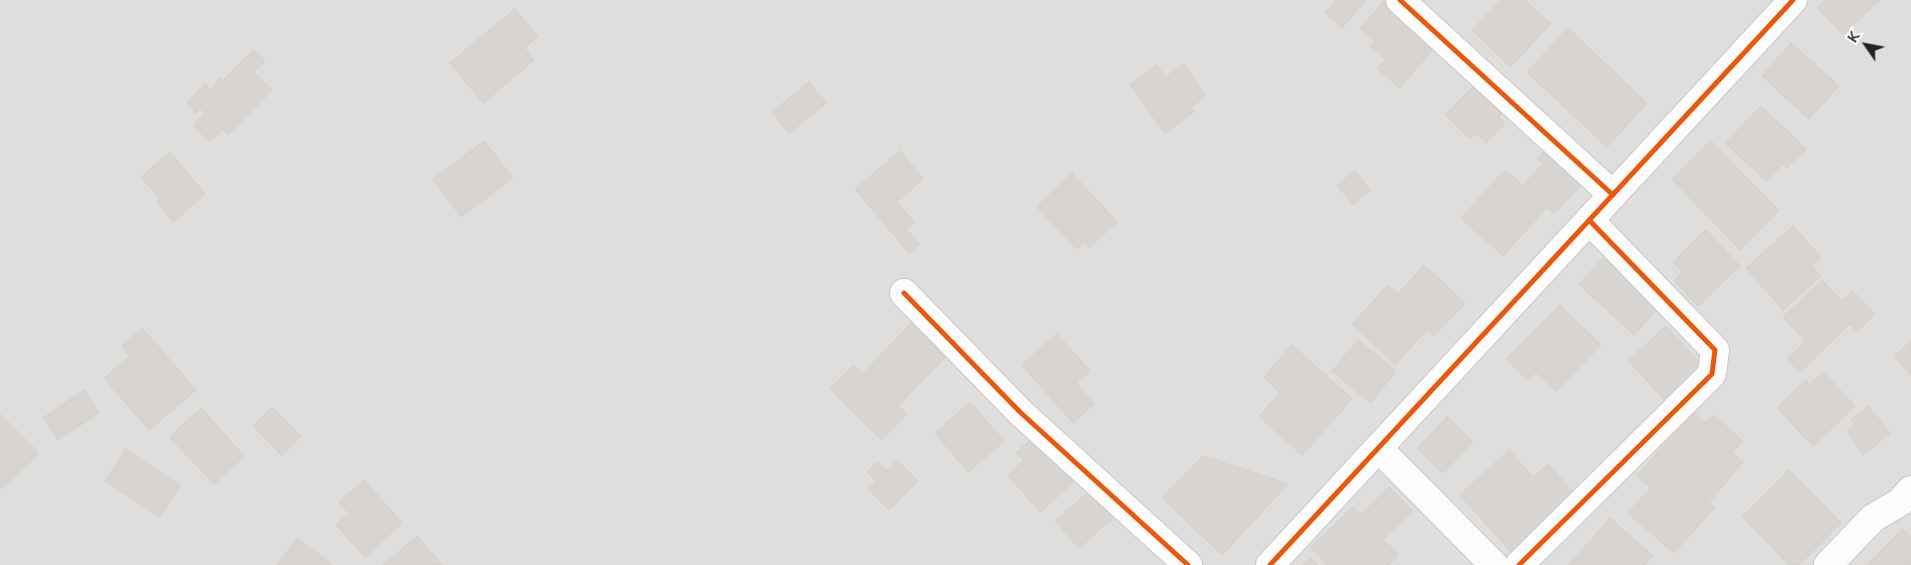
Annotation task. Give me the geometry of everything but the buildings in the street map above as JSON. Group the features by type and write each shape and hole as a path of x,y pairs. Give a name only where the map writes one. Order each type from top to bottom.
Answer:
{"street":[{"path":"1400,0 1612,195"},
{"path":"1270,565 1793,0"},
{"path":"1519,565 1712,374 1715,350 1589,220"},
{"path":"904,293 1020,412 1188,565"},
{"path":"1378,448 1494,565"},
{"path":"1828,565 1873,518 1907,502"}],"shaded area":[{"path":"0,0 1911,0 1911,565 0,565"}],"cycle path":[{"path":"1400,0 1613,195"},
{"path":"1270,565 1793,0"},
{"path":"1519,565 1712,374 1715,350 1589,220"},
{"path":"904,293 1020,412 1188,565"}]}
